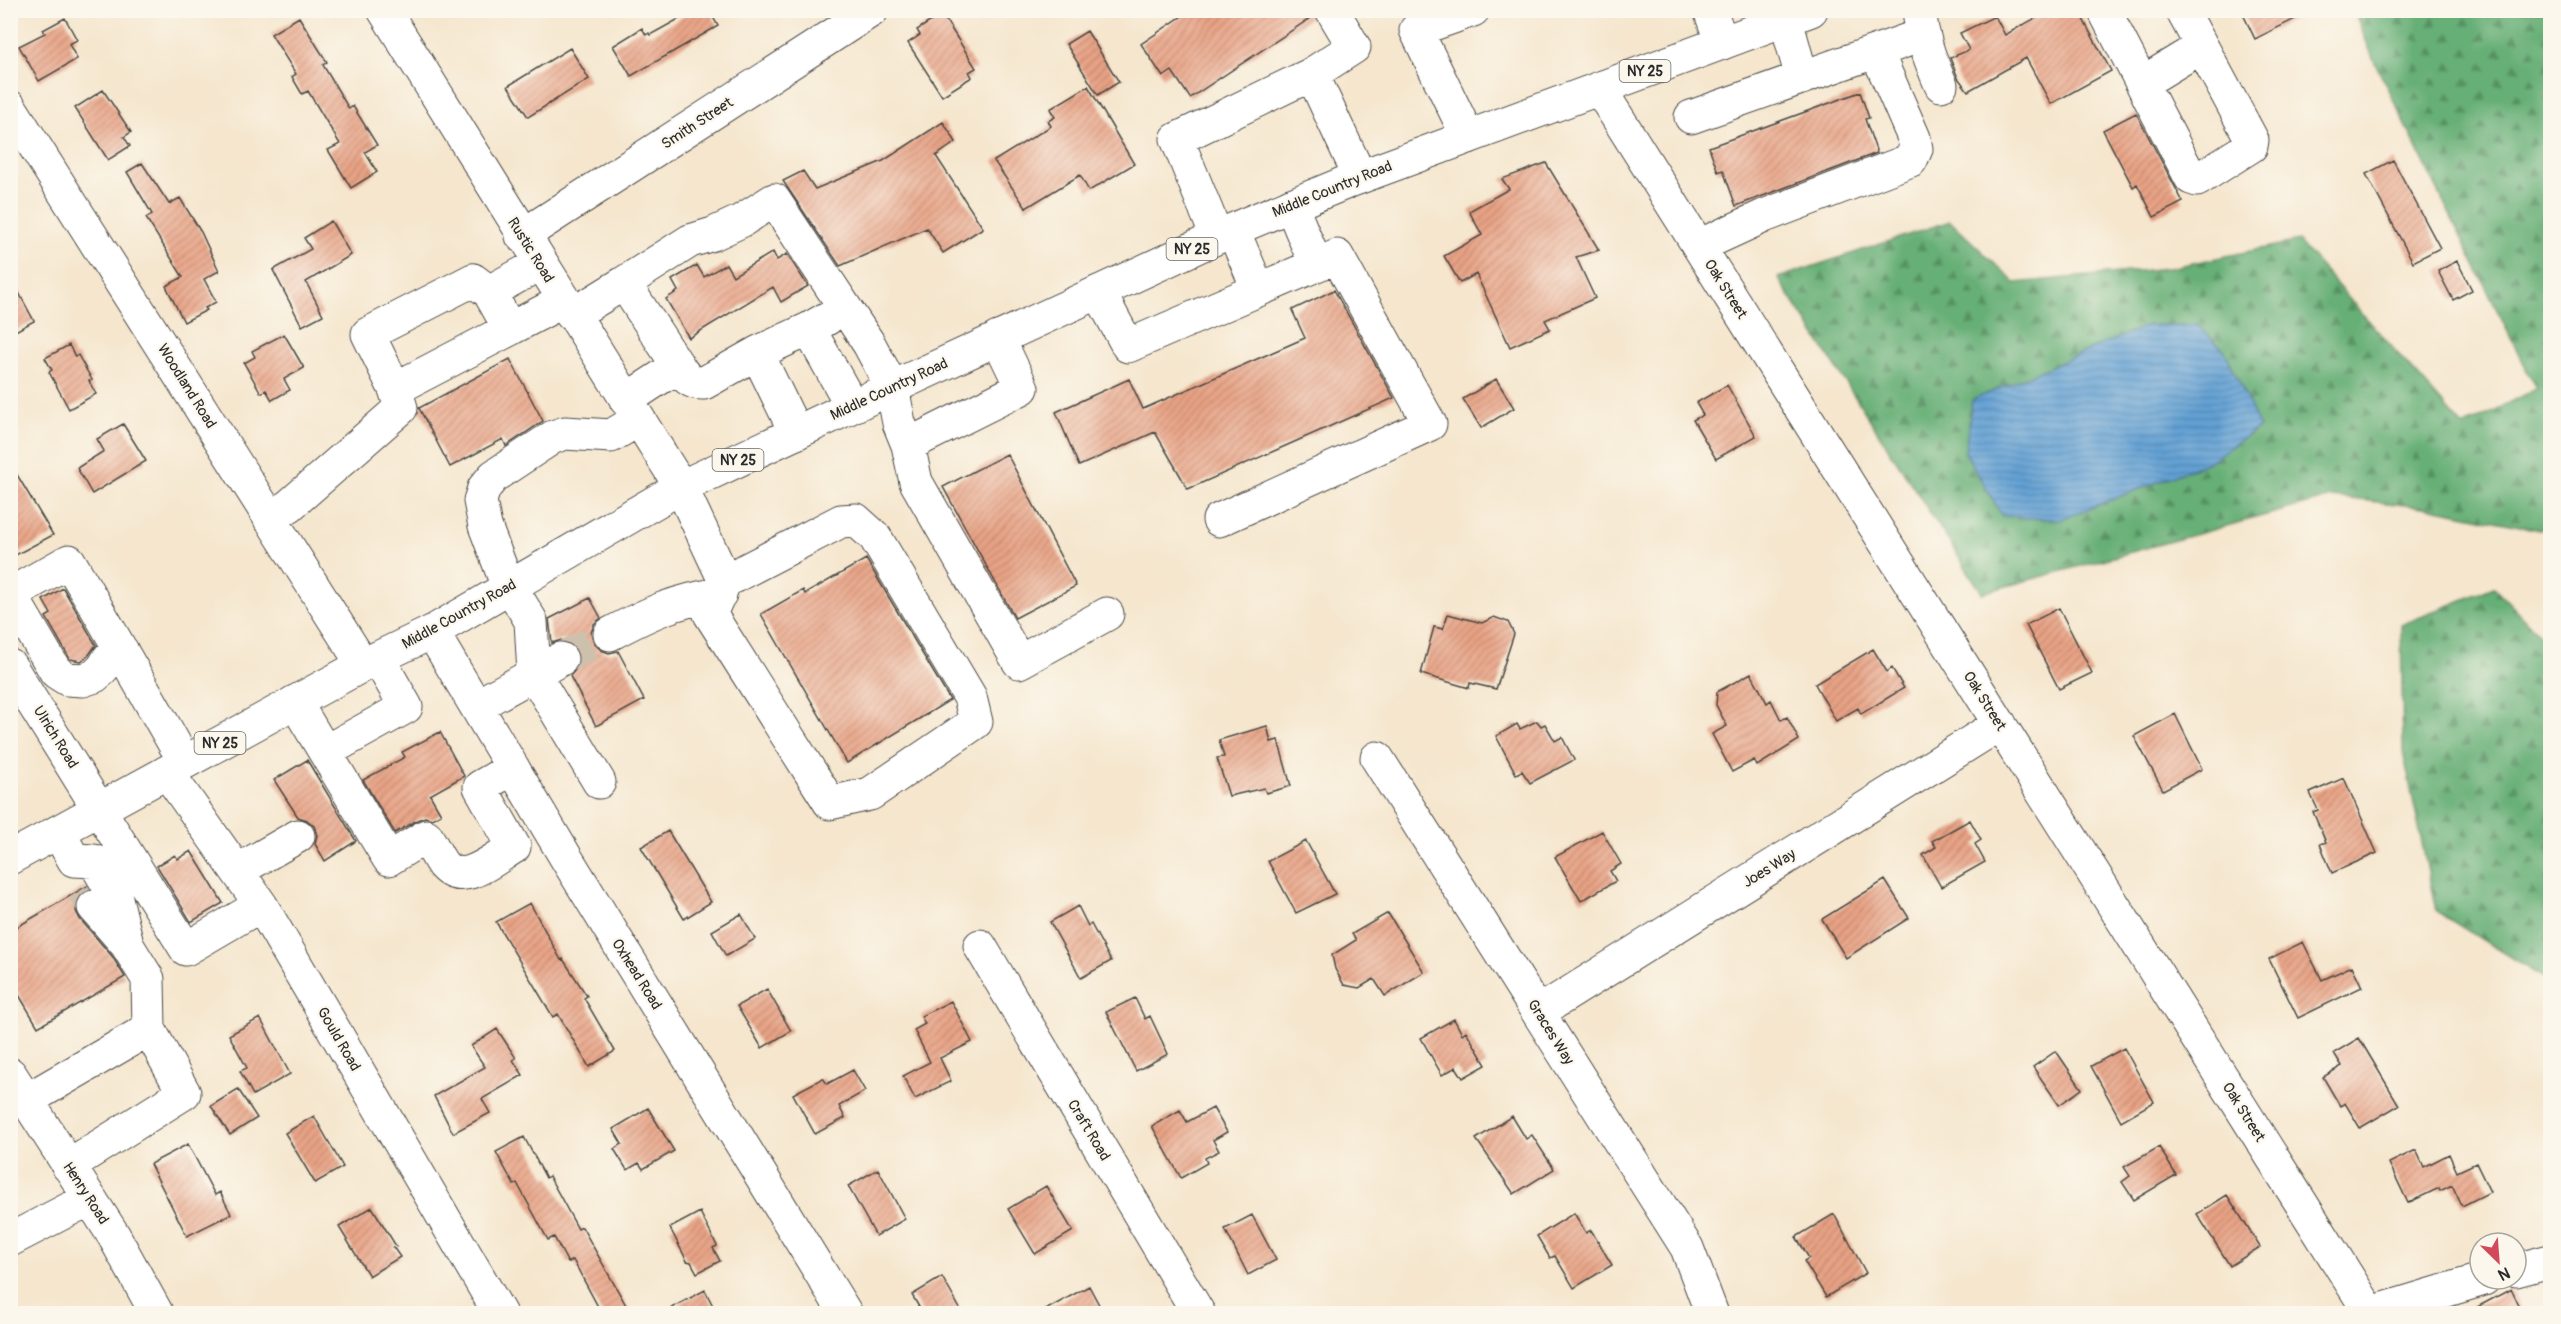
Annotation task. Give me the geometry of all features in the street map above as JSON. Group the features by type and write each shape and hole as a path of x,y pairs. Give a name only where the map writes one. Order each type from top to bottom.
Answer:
{"street":[{"name":"Rustic Road","path":"384,10 522,236 681,487 722,587"},
{"name":"Smith Street","path":"522,236 872,10"},
{"path":"1257,289 1225,233 1177,139 1312,74 1354,46 1332,10"},
{"path":"1468,137 1412,20 1473,10"},
{"path":"1710,10 1722,43"},
{"path":"2104,10 2191,178 2197,180 2251,146 2252,140 2182,10"},
{"path":"1798,15 1802,78"},
{"name":"Middle Country Road","path":"14,850 58,832 101,809 171,758 295,702 370,661 432,632 681,487 892,387 1225,233 1291,205 1360,177 1798,15"},
{"path":"1691,117 1877,53 1920,23 1929,59 1941,85"},
{"path":"2142,83 2201,47"},
{"path":"1699,246 1764,216 1911,160 1916,149 1914,138 1877,53"},
{"path":"1312,74 1360,177"},
{"name":"Oak Street","path":"1599,88 2371,1313"},
{"name":"Woodland Road","path":"10,107 270,519 370,661 406,707 325,752"},
{"path":"395,389 510,329 568,308 624,283 690,241 713,234 741,221 774,200 858,327 892,387 899,423 908,445 916,482 1019,662 1107,614"},
{"path":"1291,205 1316,265"},
{"path":"1100,292 1128,346 1337,256 1430,424 1219,520"},
{"path":"489,292 540,264"},
{"path":"270,519 289,506 401,408 395,389 368,334 473,280 489,292 510,329"},
{"path":"624,283 686,379 696,384 704,383 845,308"},
{"path":"809,329 852,406"},
{"path":"908,445 1022,388 998,338"},
{"path":"757,353 796,433"},
{"path":"599,782 548,666 531,621 509,587 485,526 480,501 484,488 494,476 553,437 565,433 611,436 632,410 678,366"},
{"path":"610,634 648,613 722,587 842,521 856,520 875,537 970,697 976,722 870,794 830,802 710,614 722,587"},
{"name":"Oxhead Road","path":"432,632 548,827 846,1314"},
{"name":"Gould Road","path":"122,651 171,758 237,871 261,905 500,1314"},
{"name":"Ulrich Road","path":"10,666 186,949 261,905"},
{"path":"476,706 548,666"},
{"path":"295,702 389,859 426,836 444,866 454,873 469,874 548,827"},
{"name":"Joes Way","path":"1539,1012 2000,724"},
{"name":"Graces Way","path":"1377,758 1687,1248 1712,1314"},
{"path":"513,768 480,788 514,847"},
{"path":"58,832 84,885 127,945 148,980 149,1029 184,1093 68,1166"},
{"path":"237,871 298,836"},
{"path":"84,885 94,861 117,898 127,945"},
{"name":"Craft Road","path":"980,946 1199,1314"},
{"path":"19,1087 149,1029"},
{"name":"Henry Road","path":"19,1087 114,1236 157,1314"},
{"path":"10,1240 89,1199"},
{"path":"2528,1267 2550,1261"},
{"path":"2371,1313 2468,1284"}],"green space":[{"path":"2354,11 2550,11 2550,526 2539,530 2432,508 2332,497 1982,593 1778,278 1950,221 2015,283 2169,268 2298,241 2463,427 2536,389 2375,63"},
{"path":"2494,587 2550,646 2550,982 2436,911 2403,751 2401,625"}],"water":[{"path":"2148,325 2197,325 2225,351 2260,427 2207,463 2059,520 2002,516 1965,452 1972,400"}],"building":[{"path":"695,10 709,10 718,26 631,76 613,46 642,28 646,35 649,33 650,35"},
{"path":"1191,10 1313,10 1315,15 1190,98 1172,71 1163,77 1141,44"},
{"path":"2050,10 2078,10 2111,71 2051,104 2026,58 1968,91 1958,78 1950,58 1969,50 1960,33 1995,16 2005,35"},
{"path":"2241,10 2313,10 2255,39"},
{"path":"942,14 976,68 969,72 972,77 942,96 908,43 920,35 917,30"},
{"path":"299,17 327,62 323,65 349,109 353,106 377,145 365,152 377,172 351,188 328,150 340,144 308,91 302,94 292,77 296,74 271,34"},
{"path":"65,18 77,40 69,44 77,59 39,81 19,46 45,33 43,30"},
{"path":"1087,31 1119,82 1098,95 1066,44"},
{"path":"570,48 589,79 528,117 508,86"},
{"path":"1088,86 1134,164 1089,191 1080,175 1026,208 994,161 1051,126 1048,121 1055,117 1050,109"},
{"path":"103,90 131,132 124,137 130,146 108,160 75,108"},
{"path":"1860,92 1869,118 1865,119 1877,153 1736,206 1723,170 1718,172 1709,147"},
{"path":"2136,113 2183,202 2154,217 2137,184 2133,187 2103,130"},
{"path":"943,122 956,142 936,156 983,228 943,253 927,228 840,266 783,181 803,171 815,189 883,161"},
{"path":"2393,160 2440,248 2413,262 2366,174"},
{"path":"142,163 169,204 180,198 201,232 219,271 204,279 216,302 205,308 207,310 184,322 166,286 183,277 146,218 152,214 127,172"},
{"path":"1546,163 1599,250 1576,257 1595,298 1545,320 1550,329 1510,347 1476,274 1460,283 1444,256 1482,235 1469,211 1509,189 1502,179"},
{"path":"331,221 351,255 306,282 323,315 302,326 273,270 311,249 304,238"},
{"path":"773,252 777,260 787,254 808,286 781,302 773,287 689,338 666,299 678,291 672,280 697,265 704,277 726,264 733,276"},
{"path":"2457,261 2472,290 2453,300 2438,271"},
{"path":"10,276 34,321 10,334"},
{"path":"1334,290 1394,398 1188,489 1155,432 1079,466 1056,412 1129,379 1143,409 1305,338 1292,310"},
{"path":"284,334 304,368 284,379 290,390 272,400 266,390 261,393 244,363 255,357 252,351"},
{"path":"69,345 75,357 78,355 92,380 89,381 96,394 69,409 49,372 52,370 45,358"},
{"path":"510,359 543,421 506,446 503,439 450,467 419,408"},
{"path":"1496,379 1514,408 1481,428 1463,399"},
{"path":"1727,385 1756,436 1716,459 1693,420 1703,415 1696,403"},
{"path":"123,424 146,461 92,494 77,468 104,451 97,439"},
{"path":"1007,454 1076,586 1015,618 943,487"},
{"path":"10,463 53,535 10,558"},
{"path":"866,559 950,700 847,763 761,614 803,590 805,594"},
{"path":"63,588 96,645 81,661 70,659 46,617 51,614 43,600"},
{"path":"590,598 601,618 594,624 591,633 594,643 601,650 609,653 618,651 644,700 596,726 570,676 580,660 578,650 570,643 561,640 552,643 549,619"},
{"path":"2059,608 2092,673 2059,689 2026,625"},
{"path":"1448,614 1482,623 1494,617 1508,622 1514,634 1496,689 1470,683 1469,688 1421,674 1434,627 1443,629"},
{"path":"1873,649 1887,672 1892,668 1904,688 1861,714 1858,708 1836,721 1815,684"},
{"path":"1751,673 1767,703 1771,700 1781,720 1787,717 1799,740 1757,766 1754,760 1732,772 1712,734 1727,726 1716,705 1717,692"},
{"path":"2175,714 2202,769 2163,790 2134,736"},
{"path":"1537,721 1541,726 1545,724 1555,741 1562,737 1574,760 1530,783 1522,771 1516,774 1496,736 1517,724 1520,729"},
{"path":"1267,726 1271,742 1278,740 1291,786 1266,793 1264,788 1229,796 1217,758 1224,757 1219,740"},
{"path":"440,732 464,776 430,795 441,814 432,819 425,817 417,820 395,833 363,780 405,757 402,752"},
{"path":"307,760 356,841 325,861 315,844 317,835 314,826 298,817 274,780"},
{"path":"2344,778 2377,853 2332,873 2320,844 2326,842 2313,812 2318,810 2310,793"},
{"path":"1970,820 1981,840 1975,844 1985,862 1941,887 1923,855 1936,847 1932,841"},
{"path":"668,831 711,902 684,919 641,847"},
{"path":"1602,831 1621,864 1610,871 1616,881 1581,901 1555,857"},
{"path":"1306,841 1335,894 1296,913 1268,861"},
{"path":"191,851 223,903 191,922 157,866 175,855 178,859"},
{"path":"1885,880 1909,918 1846,958 1822,919"},
{"path":"87,886 89,889 81,893 77,900 76,911 80,919 112,956 125,977 38,1027 10,980 10,931"},
{"path":"530,903 561,960 563,959 587,996 584,998 615,1051 589,1067 558,1014 553,1017 496,922"},
{"path":"1078,906 1088,926 1091,924 1111,961 1081,978 1050,922"},
{"path":"1388,913 1424,972 1385,996 1374,979 1359,988 1344,985 1335,969 1332,955 1356,940 1352,934"},
{"path":"741,914 755,939 726,956 712,931"},
{"path":"2303,942 2322,980 2352,966 2362,987 2298,1018 2269,959"},
{"path":"767,989 791,1031 762,1048 737,1006"},
{"path":"1135,998 1145,1019 1150,1016 1168,1054 1136,1071 1106,1012"},
{"path":"951,1001 972,1042 940,1058 951,1081 915,1099 903,1076 930,1062 914,1030 925,1024 921,1016"},
{"path":"260,1018 290,1074 253,1095 240,1071 247,1068 229,1035"},
{"path":"1454,1019 1462,1034 1466,1031 1486,1065 1463,1078 1456,1067 1442,1075 1421,1038"},
{"path":"497,1029 516,1058 513,1060 523,1075 482,1099 490,1113 453,1133 434,1096 485,1067 471,1046"},
{"path":"2359,1038 2399,1105 2360,1128 2345,1103 2340,1106 2323,1077 2342,1066 2334,1053"},
{"path":"2124,1048 2154,1102 2121,1121 2091,1066"},
{"path":"2056,1051 2082,1089 2059,1105 2033,1067"},
{"path":"853,1070 865,1091 839,1106 845,1118 815,1134 793,1094 823,1078 827,1084"},
{"path":"238,1089 257,1118 230,1135 211,1106"},
{"path":"648,1108 674,1151 643,1169 639,1163 627,1170 614,1149 622,1144 613,1129"},
{"path":"1213,1108 1227,1132 1213,1140 1219,1151 1205,1158 1207,1163 1181,1178 1152,1126 1180,1110 1187,1122"},
{"path":"314,1116 343,1167 315,1183 285,1133"},
{"path":"1512,1116 1526,1139 1532,1135 1554,1169 1514,1194 1476,1139"},
{"path":"524,1137 546,1178 549,1176 578,1229 582,1227 631,1314 602,1314 573,1260 568,1263 554,1237 548,1240 517,1183 514,1185 496,1152"},
{"path":"188,1144 215,1195 220,1192 231,1214 187,1236 150,1164"},
{"path":"2159,1147 2176,1175 2134,1200 2122,1182 2130,1176 2124,1167"},
{"path":"2416,1150 2424,1167 2449,1154 2457,1172 2476,1163 2490,1192 2462,1206 2452,1185 2440,1191 2439,1188 2408,1203 2389,1163"},
{"path":"878,1169 905,1219 876,1236 848,1186"},
{"path":"1046,1186 1073,1231 1035,1254 1008,1209"},
{"path":"2227,1195 2260,1247 2230,1266 2197,1214"},
{"path":"372,1207 396,1246 393,1247 400,1257 369,1276 339,1227"},
{"path":"700,1212 717,1246 713,1248 720,1261 697,1273 691,1262 687,1261 670,1228"},
{"path":"1574,1213 1586,1233 1591,1230 1612,1265 1574,1288 1555,1256 1550,1258 1537,1236"},
{"path":"1834,1214 1866,1273 1826,1297 1804,1261 1809,1258 1796,1237"},
{"path":"1252,1215 1276,1260 1248,1275 1225,1229"},
{"path":"942,1277 963,1314 923,1314 912,1295"},
{"path":"1089,1286 1104,1314 1038,1314"},
{"path":"705,1290 717,1314 660,1314"},
{"path":"2507,1291 2512,1291 2523,1314 2464,1314"}],"tunnel":[{"path":"561,659 610,634"},
{"path":"83,889 94,907"}]}
